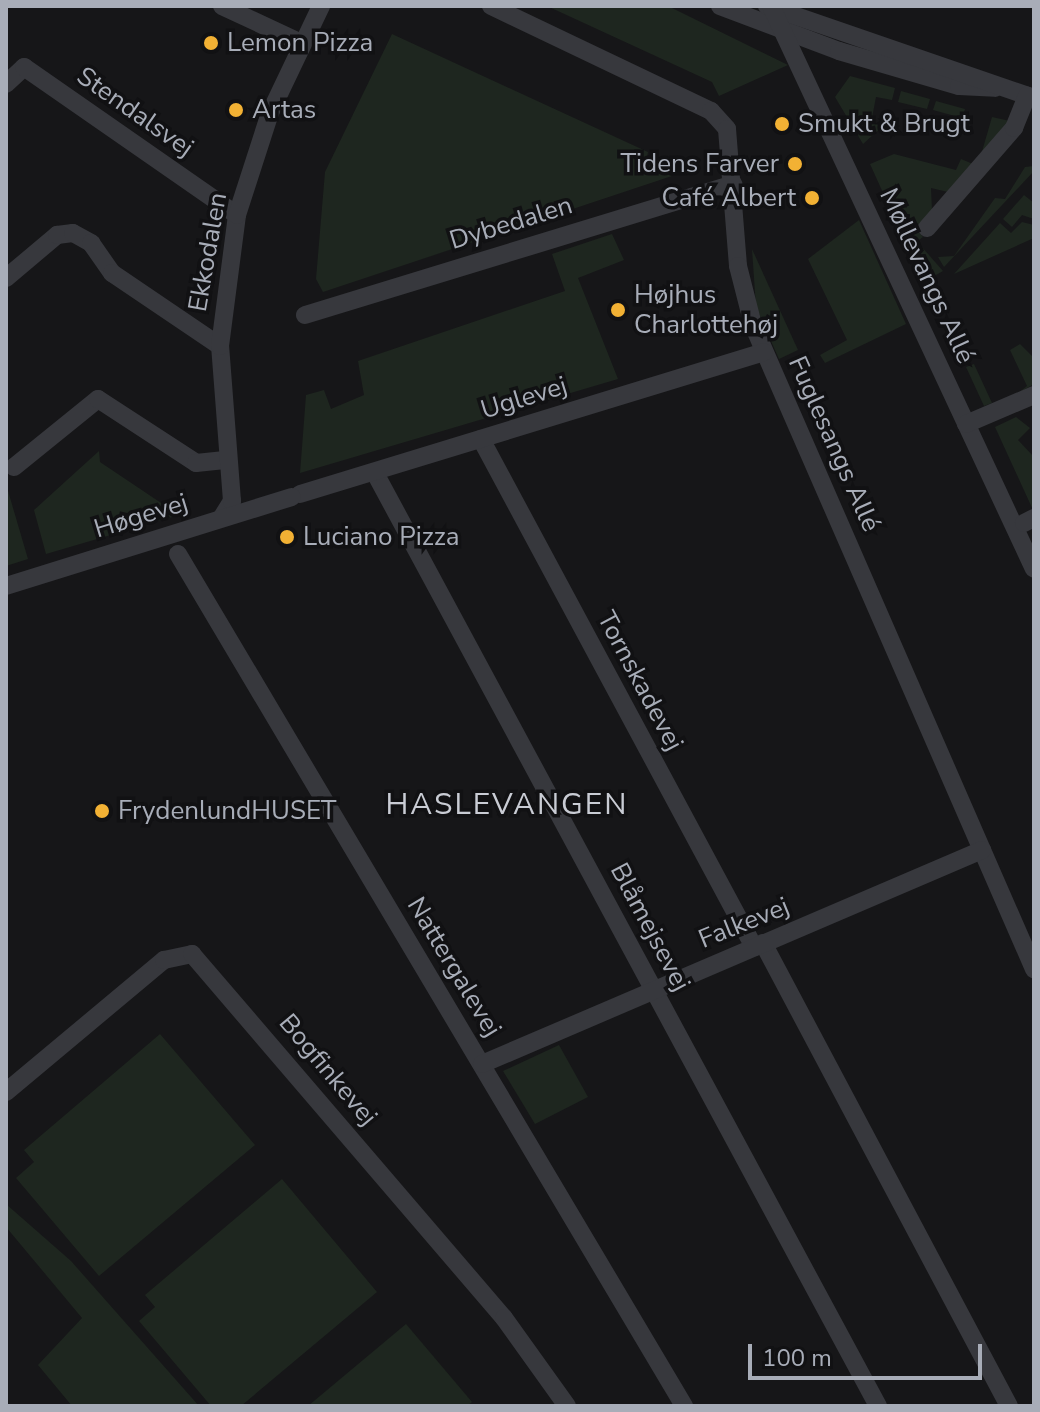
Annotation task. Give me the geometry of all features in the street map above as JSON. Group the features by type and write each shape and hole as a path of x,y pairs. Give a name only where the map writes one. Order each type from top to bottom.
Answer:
{"street":[{"path":"222,6 303,44"},
{"name":"Ekkodalen","path":"222,517 232,501 225,460 220,346 237,215 270,113 321,6"},
{"name":"Fuglesangs Allé","path":"491,6 702,107 727,129 738,266 764,352 1034,969"},
{"path":"720,6 780,15 1030,97 1014,128 927,228"},
{"path":"780,15 959,86 995,88"},
{"name":"Møllevangs Allé","path":"780,15 972,422 1034,569"},
{"name":"Stendalsvej","path":"6,84 24,67 237,215"},
{"name":"Dybedalen","path":"305,315 733,184"},
{"path":"6,278 57,235 73,233 91,243 112,273 220,346"},
{"name":"Uglevej","path":"296,496 764,352"},
{"path":"972,422 1034,395"},
{"path":"14,467 98,399 196,463 225,460"},
{"name":"Møllevangs Allé","path":"972,422 1029,520 1034,544"},
{"name":"Tornskadevej","path":"481,439 1009,1406"},
{"name":"Blåmejsevej","path":"375,473 878,1406"},
{"name":"Høgevej","path":"6,586 296,496"},
{"name":"Nattergalevej","path":"178,554 684,1406"},
{"name":"Falkevej","path":"482,1064 982,850"},
{"name":"Bogfinkevej","path":"6,1092 164,960 192,954 504,1318 567,1406"}],"shaded area":[{"path":"547,6 668,6 788,65 719,96 712,82"},
{"path":"392,34 648,152 646,163 672,176 323,292 316,279 325,172"},
{"path":"850,76 895,88 892,100 876,97 871,123 883,126 863,144 835,97"},
{"path":"901,91 930,99 927,109 898,102"},
{"path":"936,101 965,109 962,118 933,110"},
{"path":"992,117 1010,121 981,155"},
{"path":"894,154 956,170 961,159 973,164 948,192 931,188 932,210 917,229 923,237 908,248 870,164"},
{"path":"1034,166 1034,171 944,267 938,257 954,256 995,198 1005,199 1025,167"},
{"path":"1024,195 1034,203 1034,219 1022,215 1012,227 1003,219"},
{"path":"859,220 906,324 825,363 820,355 847,340 808,259"},
{"path":"1022,222 1034,225 1034,238 954,274 1000,223 1011,233"},
{"path":"612,234 624,260 578,278 618,379 300,473 306,395 324,390 331,409 364,395 358,361 565,291 552,254"},
{"path":"921,246 943,271 927,280 912,251"},
{"path":"752,249 798,350 779,359 756,307"},
{"path":"1020,344 1034,358 1034,384 1017,394 1027,386 1010,350"},
{"path":"974,364 992,403 984,406 966,367"},
{"path":"1016,417 1030,428 1018,440 1034,457 1033,510 995,427"},
{"path":"99,451 100,462 179,515 46,554 34,510"},
{"path":"6,484 28,559 6,566"},
{"path":"160,1034 255,1145 99,1276 16,1178 34,1162 24,1150"},
{"path":"559,1045 588,1097 535,1124 503,1071"},
{"path":"282,1179 377,1292 241,1406 211,1406 139,1321 155,1307 145,1295"},
{"path":"6,1204 71,1261 199,1406 72,1406 38,1365 82,1318 6,1227"},
{"path":"406,1324 472,1402 467,1406 308,1406"}],"place":[{"name":"Lemon Pizza","path":"211,43"},
{"name":"Artas","path":"236,110"},
{"name":"Smukt & Brugt","path":"782,124"},
{"name":"Tidens Farver","path":"795,164"},
{"name":"Café Albert","path":"812,198"},
{"name":"Højhus Charlottehøj","path":"618,310"},
{"name":"Luciano Pizza","path":"287,537"},
{"name":"FrydenlundHUSET","path":"102,811"}],"district":[{"name":"HASLEVANGEN","path":"507,805"}]}
